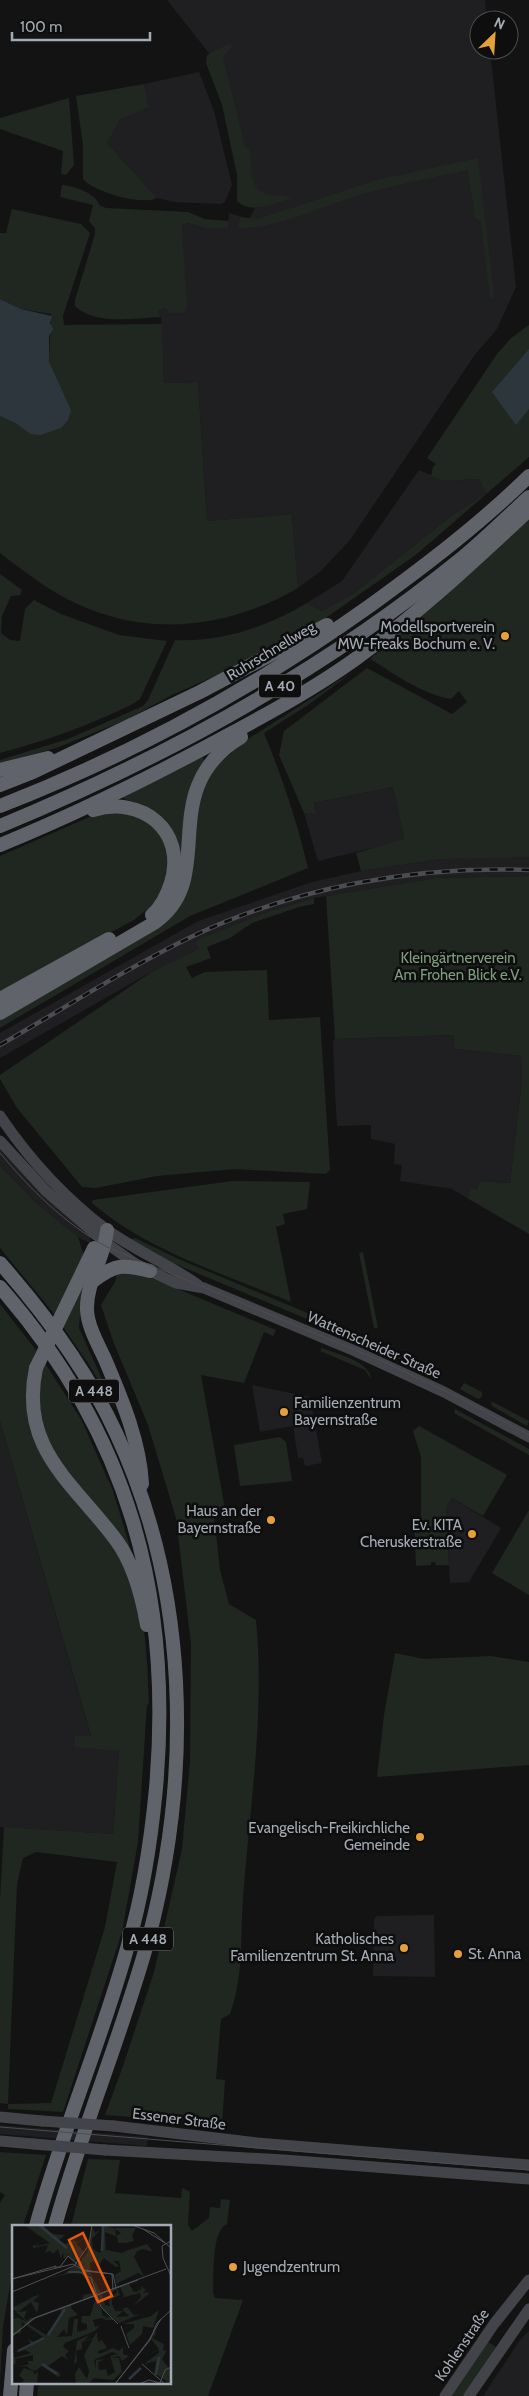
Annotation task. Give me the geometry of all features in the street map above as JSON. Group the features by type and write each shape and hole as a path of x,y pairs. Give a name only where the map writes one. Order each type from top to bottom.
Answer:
{"highway":[{"name":"Ruhrschnellweg","path":"0,806 111,759 150,739 263,676 338,630 430,562 529,476"},
{"name":"A 40","path":"0,826 133,766 195,734 323,659 462,558 529,497"},
{"path":"0,1012 154,923 168,911 179,894 186,877 189,816 196,787 220,752 271,713 355,659 449,584 529,510"},
{"path":"0,785 75,752 200,692 315,633 336,619 368,606"},
{"path":"0,845 74,814 271,713"},
{"path":"0,770 75,752"},
{"path":"0,998 149,917 162,904 169,890 175,868 174,853 167,834 154,819 138,810 120,806 102,807 74,814"},
{"path":"104,1236 87,1302 88,1319 121,1397 140,1461 143,1500"},
{"path":"104,1236 41,1354 34,1379 32,1410 38,1432 49,1456 117,1541 138,1586 148,1634 153,1706 159,1742"},
{"name":"A 448","path":"0,1263 51,1324 91,1386 115,1430 143,1500 162,1567 173,1640 177,1730 168,1839 149,1935 136,1982 72,2164 55,2225"},
{"path":"93,1281 108,1270 119,1266 130,1266 150,1271"},
{"name":"A 448","path":"0,1287 58,1363 91,1416 114,1467 139,1538 153,1602 159,1674 159,1742 150,1837 129,1944 115,1990 53,2167 36,2225"},
{"path":"10,2396 12,2373"}],"main road":[{"name":"Wattenscheider Straße","path":"0,1116 52,1181 125,1257 176,1283 204,1288"},
{"name":"Wattenscheider Straße","path":"0,1142 46,1191 104,1236 148,1255 180,1272 204,1288 380,1362 451,1396 529,1437"},
{"name":"Essener Straße","path":"0,2117 114,2126 355,2152 529,2165"},
{"name":"Essener Straße","path":"0,2141 529,2179"},
{"path":"353,2166 355,2152"},
{"name":"Kohlenstraße","path":"445,2396 503,2311 529,2280"},
{"path":"468,2396 529,2309"},
{"name":"Kohlenstraße","path":"503,2311 520,2322"}],"shaded area":[{"path":"167,0 485,0 486,10 469,10 469,60 491,60 516,287 497,329 474,356 350,540 321,571 298,588 292,514 207,521 198,382 164,383 161,317 158,311 165,308 186,309 182,225 187,223 206,228 228,228 229,213 249,219 256,206 219,66"},
{"path":"199,72 214,111 232,185 225,202 220,204 174,202 157,198 107,143 120,120 149,107 144,84"},
{"path":"0,299 21,309 52,316 50,323 53,329 49,336 49,362 71,410 68,420 61,428 40,435 30,434 17,424 0,416"},
{"path":"529,349 529,409 516,425 492,392"},
{"path":"419,470 445,481 479,479 486,493 451,516 353,594 322,611 307,603 342,581"},
{"path":"393,787 404,839 402,841 318,861 304,813 316,813 314,803"},
{"path":"529,857 529,876 436,878 314,898 270,911 196,941 200,949 153,971 0,1058 0,1033 198,921 312,882 361,871 441,859"},
{"path":"455,1035 455,1049 521,1056 522,1080 510,1183 481,1181 477,1191 471,1189 467,1198 452,1189 400,1181 402,1165 394,1164 395,1144 371,1139 371,1125 337,1126 333,1041 335,1039"},
{"path":"0,1148 89,1234 91,1244 78,1237 35,1202 4,1171 0,1166"},
{"name":"Familienzentrum Bayernstraße","path":"252,1385 310,1397 322,1463 305,1466 303,1458 298,1458 293,1426 260,1432"},
{"path":"0,1421 91,1737 119,1751 113,1834 0,1827"},
{"name":"Ev. KITA Cheruskerstraße","path":"452,1498 501,1528 469,1582 450,1583 446,1508"},
{"name":"Katholisches Familienzentrum St. Anna","path":"434,1915 435,1977 373,1976 374,1919 377,1916"},
{"path":"0,2125 148,2137 147,2146 0,2134"},
{"path":"529,2331 529,2396 483,2396 520,2340"}],"green space":[{"path":"230,43 232,47 223,57 245,147 250,149 254,183 262,192 269,195 292,198 263,207 249,207 237,201 237,175 222,105 206,63 207,55"},
{"path":"144,84 149,107 120,120 107,143 157,198 150,200 130,199 107,193 97,189 83,179 83,145 76,96"},
{"path":"69,98 74,165 66,175 61,174 63,151 0,129 0,118"},
{"path":"478,158 494,297 490,297 481,221 475,218 468,170 352,197 287,220 254,227 238,228 240,217 258,219 377,180"},
{"path":"62,185 84,191 94,197 99,205 106,208 188,212 205,219 229,221 228,228 205,228 187,223 182,225 187,308 184,313 170,313 165,308 158,311 161,317 105,319 84,312 75,306 75,300 95,234 95,228 89,221 93,205 60,197"},
{"path":"12,209 81,224 90,233 63,316 64,325 162,324 164,383 198,382 207,521 292,514 298,588 268,603 238,614 207,621 176,624 145,623 114,617 83,606 46,587 0,553 0,416 17,424 30,434 51,370 49,362 51,314 21,309 0,299 0,233 6,233"},
{"path":"529,325 529,457 417,554 293,641 170,696 126,720 59,747 0,764 0,760 68,739 143,706 148,700 175,640 226,636 260,626 307,603 322,611 353,594 451,516 486,493 479,479 445,481 431,476 433,467 436,464 427,458 497,354 511,338"},
{"path":"529,518 529,857 441,859 361,871 356,853 404,839 393,787 314,803 316,813 304,813 279,755 284,731 367,668 452,714 467,702 459,691 451,699 429,693 370,659"},
{"path":"0,574 22,590 20,595 11,596 2,616 1,633 10,640 20,641 25,609 34,600 61,614 119,635 167,641 140,699 125,708 82,726 42,741 0,753"},
{"path":"354,671 311,703 264,733 289,799 308,868 190,916 0,1028 0,1017 178,905 185,893 192,872 195,819 198,806 214,766 245,741"},
{"path":"202,757 205,760 194,779 186,804 181,859 162,820 148,808 123,797"},
{"path":"107,811 141,816 158,830 163,840 168,862 165,884 159,898 134,920 0,991 0,856"},
{"name":"Kleingärtnerverein Am Frohen Blick e.V.","path":"529,876 529,1234 467,1198 471,1188 477,1190 480,1181 510,1183 522,1080 521,1056 455,1049 454,1035 335,1039 326,896 436,878"},
{"path":"314,898 314,904 299,907 252,923 230,938 207,947 211,958 186,967 192,978 205,972 267,970 269,1020 320,1017 330,1170 326,1174 235,1169 157,1176 96,1188 82,1187 17,1108 0,1079 0,1075 153,971 199,949 195,941 270,911"},
{"path":"0,1166 35,1202 78,1237 84,1256 79,1328 116,1410 88,1363 52,1311 0,1248"},
{"path":"232,1181 310,1182 307,1209 283,1214 285,1224 276,1227 291,1302 213,1271 162,1248 137,1235 92,1203 93,1200"},
{"path":"135,1238 181,1260 310,1314 307,1319 173,1263 130,1239"},
{"path":"363,1252 378,1328 374,1328 359,1253"},
{"path":"121,1270 149,1277 276,1330 273,1336 264,1332 244,1383 201,1375 225,1509 214,1515 220,1570 229,1604 256,1620 259,1690 256,1759 243,1898 238,1985 230,2014 221,2019 216,2079 225,2080 222,2124 105,2115 154,1972 182,1849 190,1761 191,1644 176,1518 148,1425 113,1341 101,1305 116,1280 116,1275 122,1274"},
{"path":"0,1304 36,1350 28,1387 30,1419 39,1447 54,1472 112,1546 129,1574 143,1621 147,1655 149,1704 147,1705 138,1842 122,1932 63,2112 8,2109 8,2104 0,2103 0,1899 4,1827 113,1834 119,1751 75,1747 75,1736 91,1736 0,1421","holes":["36,1852 117,1862 105,1927 51,2103 8,2104 17,1884 23,1858"]},
{"path":"385,1345 416,1359 413,1366 383,1351"},
{"path":"322,1348 359,1363 365,1367 371,1379 365,1370 320,1351"},
{"path":"45,1363 82,1421 113,1491 137,1570 125,1544 113,1526 65,1468 53,1450 44,1431 39,1411 39,1388"},
{"path":"464,1383 482,1392 482,1397 478,1399 460,1389"},
{"path":"491,1401 529,1421 527,1426 492,1406"},
{"path":"455,1409 529,1449 529,1455 454,1413"},
{"path":"419,1426 507,1475 483,1516 452,1498 446,1508 449,1565 436,1565 435,1562 431,1562 431,1565 416,1566 414,1525 421,1525 421,1457 413,1431"},
{"path":"280,1437 286,1442 292,1481 240,1486 234,1445"},
{"path":"529,1510 529,1595 492,1573"},
{"path":"395,1653 424,1659 490,1656 529,1662 529,1765 377,1777 384,1715"},
{"path":"0,2152 46,2155 23,2225 12,2225 12,2273 3,2327 0,2382 0,2203 5,2195 0,2192"},
{"path":"88,2159 120,2160 115,2193 181,2198 182,2188 190,2192 188,2225 192,2231 209,2218 210,2207 220,2208 221,2199 230,2200 227,2224 218,2235 216,2245 213,2293 215,2298 243,2300 208,2396 37,2396 39,2384 171,2384 171,2225 71,2225"},
{"path":"487,2341 496,2347 464,2396 451,2396"}],"tram line":[{"path":"0,1153 23,1180 49,1205 77,1228 107,1247 382,1361 460,1398 529,1435"},
{"path":"0,2127 529,2170"}],"railway":[{"path":"0,1045 166,949 231,920 272,905 356,883 399,876 485,870 529,870"}],"place":[{"name":"Modellsportverein MW-Freaks Bochum e. V.","path":"505,636"},
{"name":"Familienzentrum Bayernstraße","path":"284,1412"},
{"name":"Haus an der Bayernstraße","path":"271,1520"},
{"name":"Ev. KITA Cheruskerstraße","path":"472,1534"},
{"name":"Evangelisch-Freikirchliche Gemeinde","path":"420,1837"},
{"name":"Katholisches Familienzentrum St. Anna","path":"404,1948"},
{"name":"St. Anna","path":"458,1954"},
{"name":"Jugendzentrum","path":"233,2267"}]}
